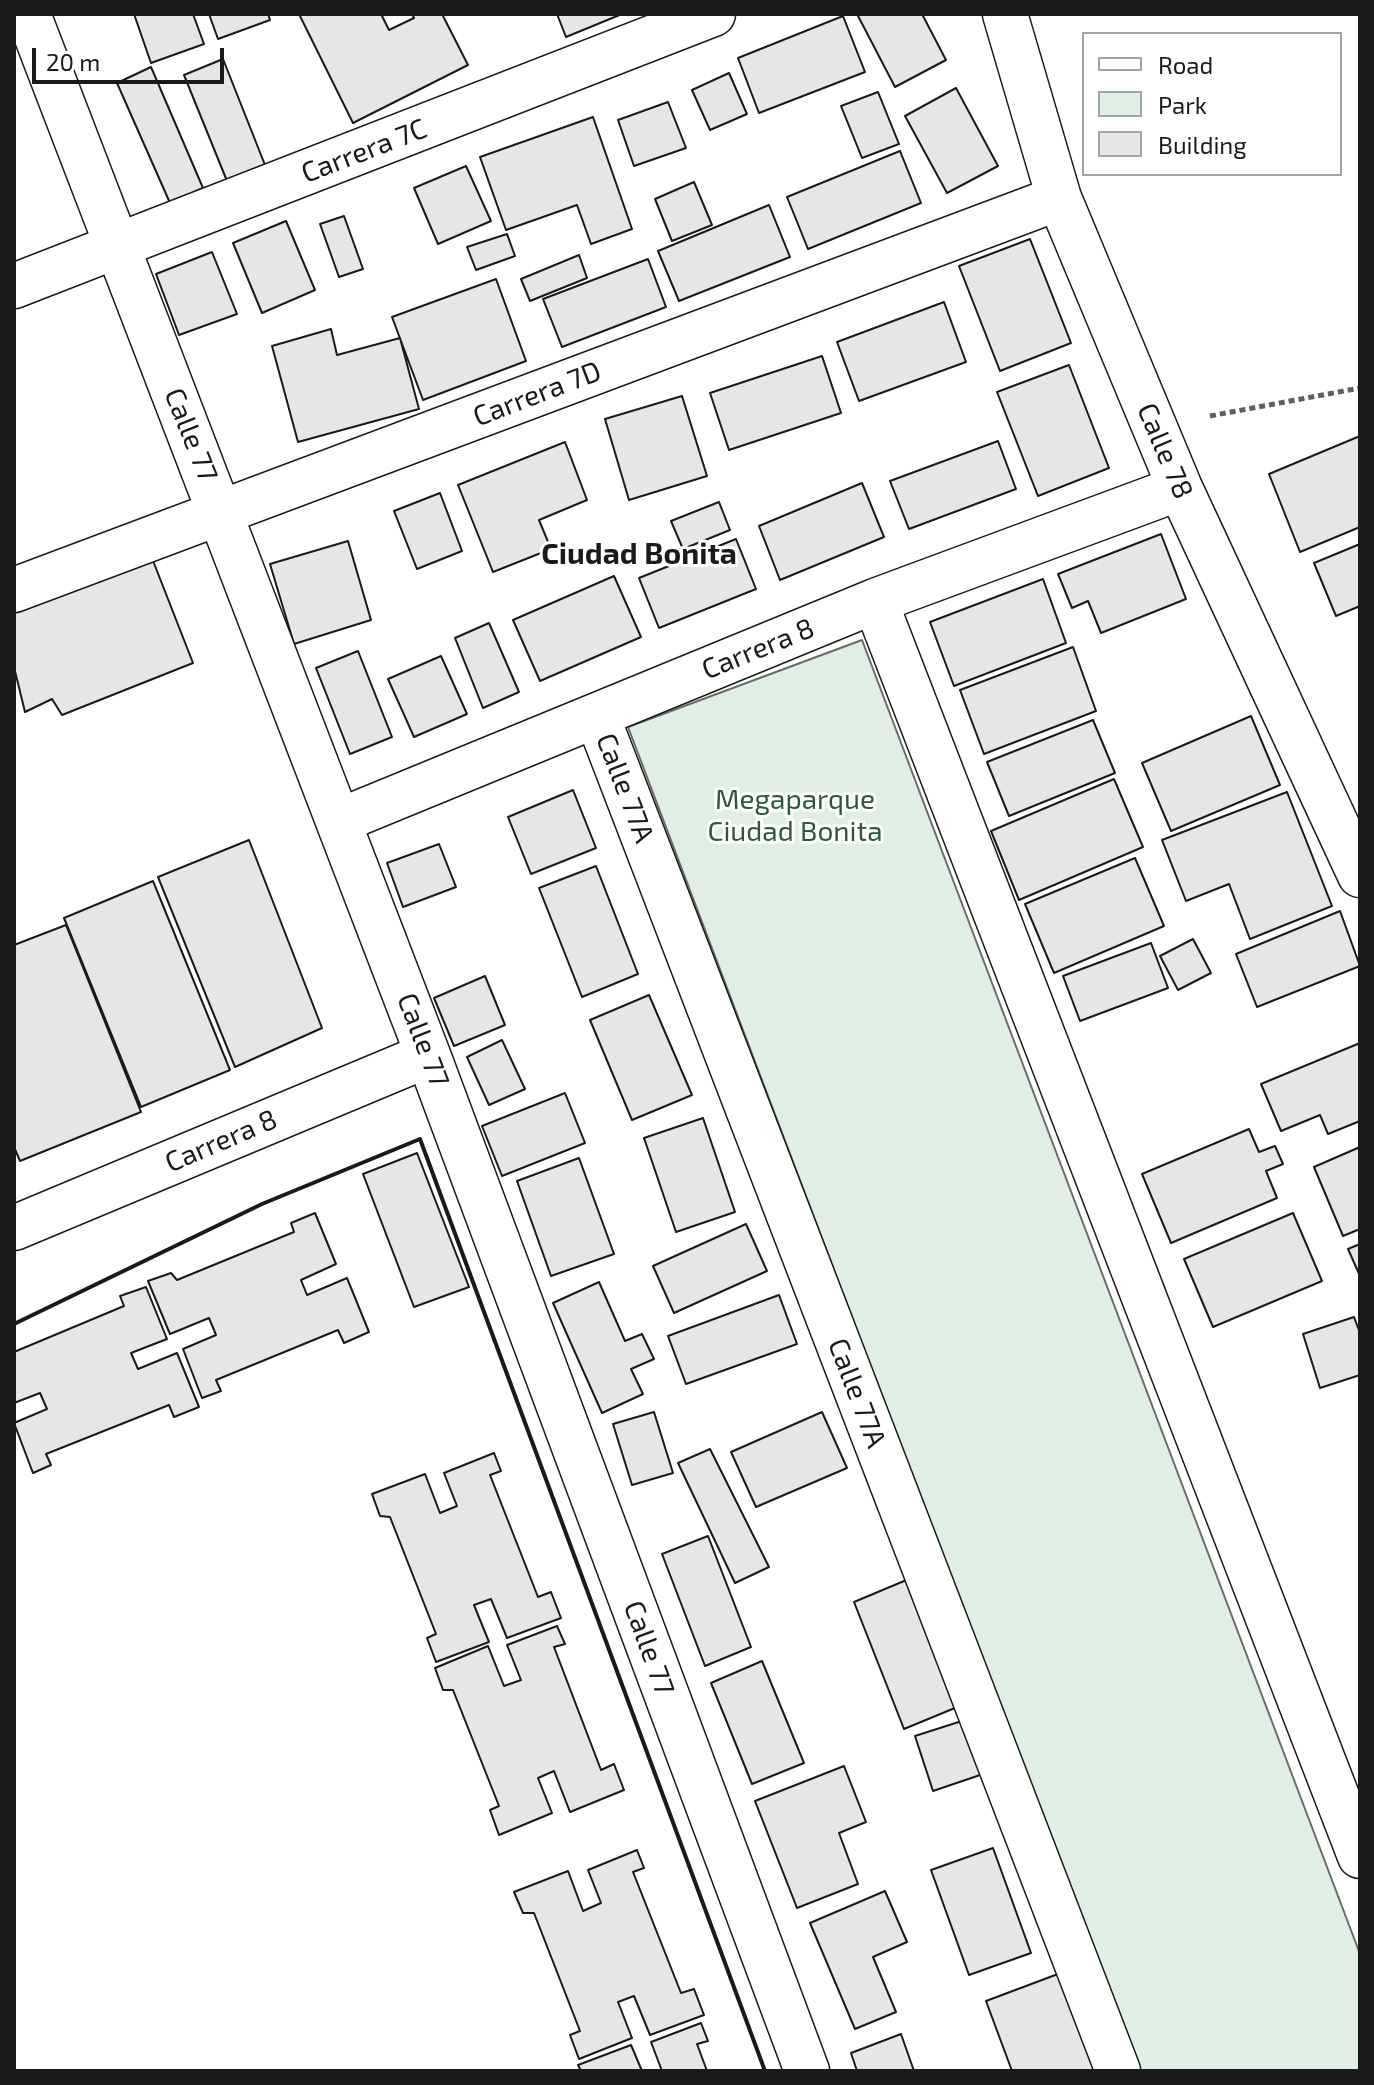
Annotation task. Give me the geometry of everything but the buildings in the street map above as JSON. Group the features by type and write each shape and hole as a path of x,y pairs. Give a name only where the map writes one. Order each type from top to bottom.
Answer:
{"street":[{"name":"Calle 77","path":"28,14 115,248 222,512 428,1055 807,2071"},
{"name":"Carrera 7C","path":"14,286 713,14"},
{"name":"Calle 78","path":"1005,14 1059,198 1180,488 1360,875"},
{"name":"Carrera 7D","path":"14,590 1059,198"},
{"name":"Carrera 8","path":"339,821 875,601 1180,488"},
{"path":"875,601 1360,1856"},
{"name":"Calle 77A","path":"597,716 1118,2071"},
{"name":"Carrera 8","path":"14,1228 428,1055"}],"path":[{"path":"1154,426 1360,388"}],"green space":[{"name":"Megaparque Ciudad Bonita","path":"862,640 1360,1954 1360,2071 1138,2071 628,727"}],"wall":[{"path":"14,1324 262,1204 420,1139 765,2071"}],"district":[{"name":"Ciudad Bonita","path":"639,554"}]}
